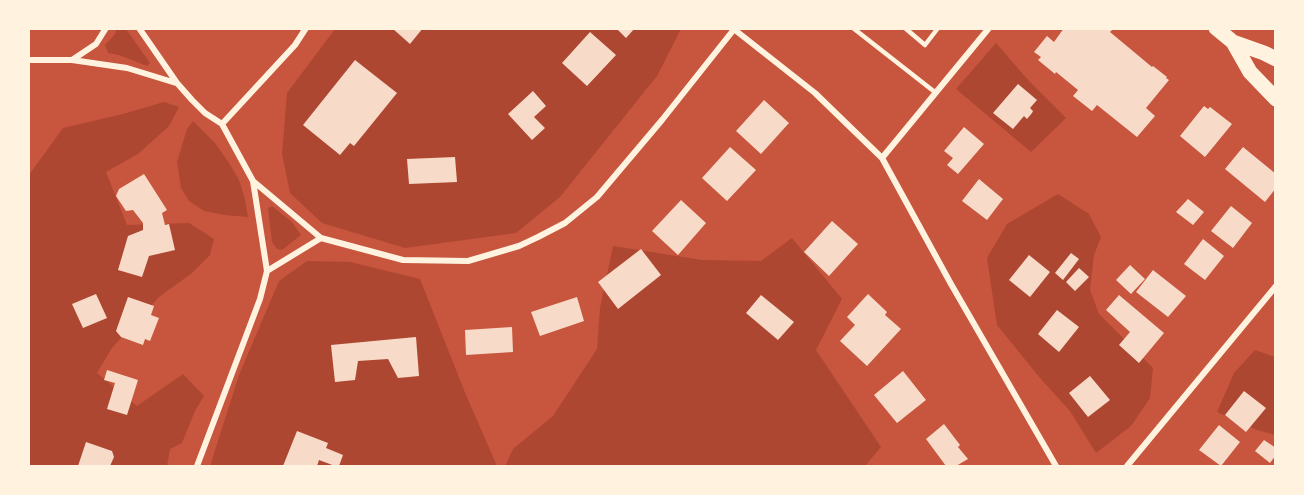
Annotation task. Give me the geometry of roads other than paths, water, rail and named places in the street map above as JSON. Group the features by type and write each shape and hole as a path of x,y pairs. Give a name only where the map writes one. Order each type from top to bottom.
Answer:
{"main road":[{"path":"1216,28 1233,42 1264,53 1275,60"},
{"path":"1233,42 1250,72 1275,99"}],"street":[{"path":"72,60 96,44 106,28"},
{"path":"139,28 177,83 198,107 222,124 253,181 267,271 260,299 196,466"},
{"path":"222,124 295,45 306,28"},
{"path":"882,158 989,28"},
{"path":"253,181 321,238 403,260 468,261 519,246 565,223 597,196 735,29 815,93 882,158 1056,466"},
{"path":"28,60 72,60 127,68 177,83"},
{"path":"267,271 321,238"},
{"path":"1127,466 1275,286"}],"lane":[{"path":"853,28 936,93"},
{"path":"904,28 925,45 938,28"}]}
